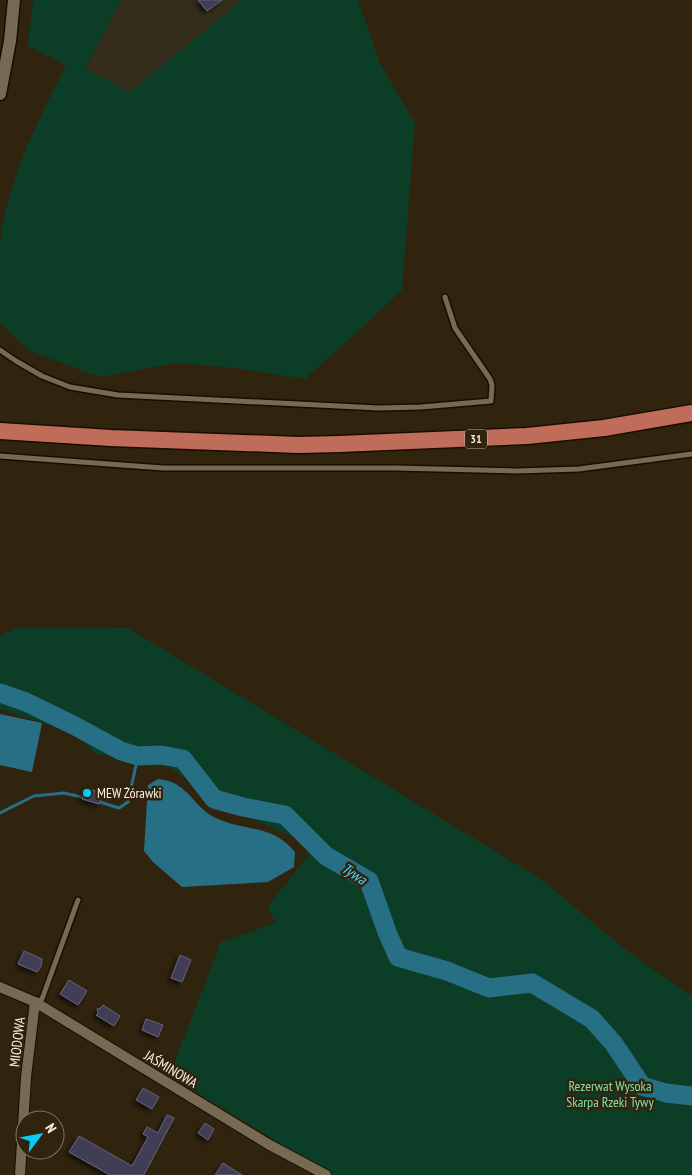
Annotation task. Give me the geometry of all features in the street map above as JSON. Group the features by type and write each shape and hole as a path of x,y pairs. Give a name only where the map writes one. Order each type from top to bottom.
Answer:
{"main road":[{"name":"31","path":"0,431 298,445 340,444 527,436 604,428 692,413"}],"street":[{"path":"0,94 10,41 14,0"},
{"name":"JAŚMINOWA","path":"0,987 35,1002 268,1144 326,1175"},
{"name":"MIODOWA","path":"20,1175 26,1077 35,1002"}],"lane":[{"path":"0,350 42,376 70,387 118,394 378,408 421,407 492,401 490,379 455,328 445,298"},
{"path":"0,456 163,468 556,470 606,467 692,454"},
{"path":"35,1002 42,1000 78,900"}],"shaded area":[{"path":"122,0 242,0 130,92 85,69"}],"green space":[{"path":"33,0 122,0 85,68 130,92 242,0 358,0 380,63 415,123 402,290 305,379 235,368 177,363 99,377 30,351 0,323 0,243 10,196 25,151 66,65 28,46"},
{"name":"Rezerwat Wysoka Skarpa Rzeki Tywy","path":"18,627 128,628 541,879 627,951 692,996 692,1175 332,1175 169,1076 221,942 275,923 268,906 315,847 222,805 216,798 168,767 96,754 73,733 0,709 0,636"}],"water":[{"path":"0,714 42,723 32,772 0,765"},
{"path":"158,779 177,785 202,809 218,819 277,837 295,852 294,867 268,882 182,887 153,862 144,851 148,785"}],"building":[{"path":"198,0 222,0 207,11"},
{"path":"85,788 103,793 99,804 82,799"},
{"path":"24,951 42,959 41,966 37,972 18,964"},
{"path":"180,955 191,960 182,982 171,978"},
{"path":"69,980 87,991 78,1005 60,994"},
{"path":"103,1005 120,1016 114,1026 96,1015 98,1013 97,1009"},
{"path":"146,1019 163,1025 158,1037 142,1030"},
{"path":"143,1088 159,1097 152,1109 136,1100"},
{"path":"167,1115 174,1118 144,1175 110,1175 69,1152 79,1136 132,1166 148,1137 143,1134 147,1127 158,1133"},
{"path":"205,1123 214,1129 208,1140 198,1133"},
{"path":"223,1163 242,1175 215,1175"}],"waterway":[{"name":"Tywa","path":"0,693 26,702 121,751 138,756 161,755 183,759 214,799 285,815 326,856 369,881 398,957 447,971 489,988 532,983 592,1019 614,1044 642,1086 666,1093 692,1096"},
{"path":"100,802 119,808 128,802 138,756"},
{"path":"0,813 34,796 64,793 82,797"}],"place":[{"name":"MEW Żórawki","path":"87,793"}]}
